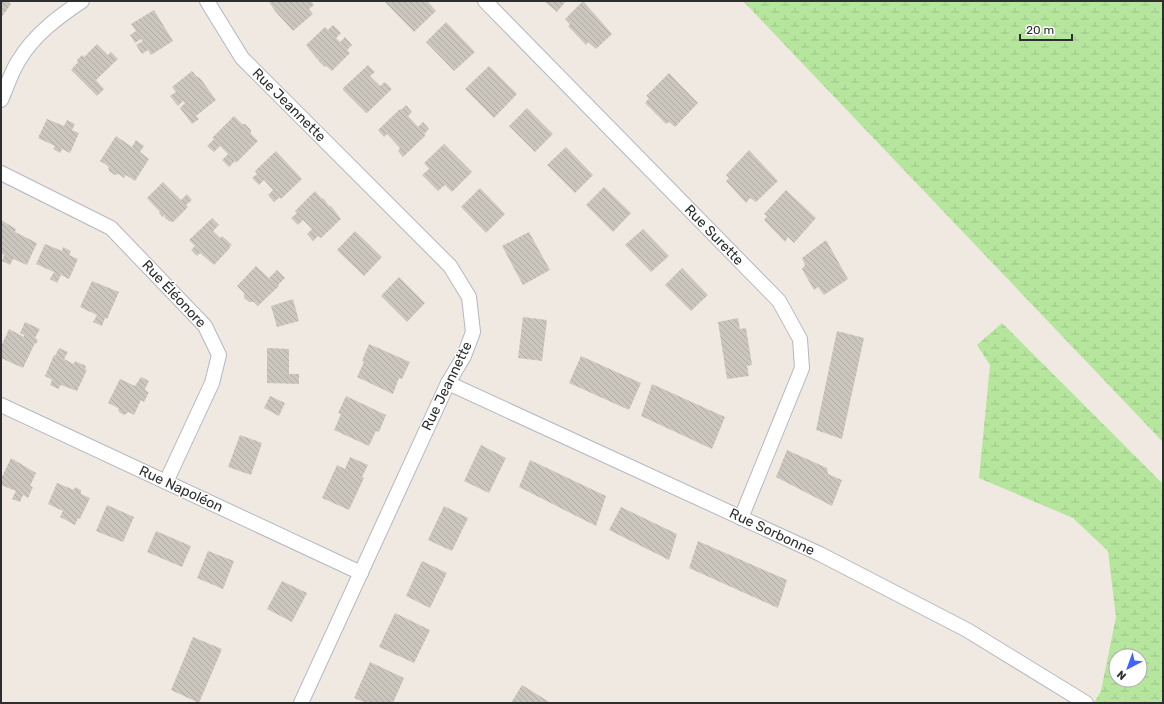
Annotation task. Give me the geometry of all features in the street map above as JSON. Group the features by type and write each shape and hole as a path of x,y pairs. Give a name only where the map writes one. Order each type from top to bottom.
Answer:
{"street":[{"path":"1,100 19,60 41,33 61,15 82,1"},
{"name":"Rue Jeannette","path":"207,1 242,58 450,266 469,297 473,332 464,356 448,383 301,703"},
{"name":"Rue Surette","path":"485,1 779,301 800,339 802,368 741,518"},
{"name":"Rue Éléonore","path":"1,173 111,228 205,326 219,355 212,383 166,482"},
{"name":"Rue Sorbonne","path":"448,383 820,554 967,630 1086,703"},
{"name":"Rue Napoléon","path":"1,405 361,573"}],"green space":[{"path":"743,1 1163,1 1163,442"},
{"path":"1002,323 1163,484 1163,703 1094,703 1101,691 1108,656 1108,688 1148,688 1148,648 1110,648 1116,617 1108,551 1073,518 979,478 990,365 977,345"}],"building":[{"path":"1,1 7,1 11,4 1,18"},
{"path":"311,1 314,5 309,9 313,14 293,31 275,11 269,2"},
{"path":"384,1 427,1 436,11 414,32"},
{"path":"544,1 566,1 557,12"},
{"path":"583,1 612,34 596,49 588,42 586,45 568,26 570,24 565,19"},
{"path":"154,10 173,41 151,55 148,50 142,54 136,45 143,41 141,39 135,43 130,35 136,31 131,24"},
{"path":"446,22 475,52 454,71 426,42"},
{"path":"333,25 341,33 336,38 340,42 345,37 352,45 347,50 350,53 332,71 326,66 325,67 318,60 318,58 317,59 306,45 325,27 328,30"},
{"path":"97,44 108,55 111,52 118,59 96,80 104,89 97,96 71,70 82,55 84,57"},
{"path":"368,65 375,72 370,76 380,86 385,82 392,89 366,113 343,90 343,88"},
{"path":"489,66 517,94 494,118 465,89"},
{"path":"192,71 200,78 216,100 196,116 199,119 192,124 180,108 185,103 183,101 178,106 170,96 176,92 172,87"},
{"path":"669,73 698,103 675,127 669,122 666,124 645,103 649,98 646,96"},
{"path":"406,105 412,112 408,116 418,127 423,122 429,129 424,134 426,135 403,157 398,151 400,148 387,134 384,137 378,130"},
{"path":"527,108 553,134 535,152 509,126"},
{"path":"234,116 251,130 251,134 258,141 236,163 235,161 229,167 222,160 228,154 220,146 214,152 207,146 214,139 212,138"},
{"path":"47,119 64,126 67,120 75,124 72,130 79,133 70,153 62,149 60,153 53,149 55,146 38,138"},
{"path":"116,136 132,147 136,140 144,146 140,152 149,159 135,181 126,175 124,178 119,174 115,175 109,171 108,166 100,161"},
{"path":"444,144 472,172 452,192 445,185 438,191 422,175 429,169 424,163"},
{"path":"566,147 593,175 575,193 547,165"},
{"path":"749,150 778,181 756,202 750,198 746,203 726,181 729,178 726,175"},
{"path":"276,151 302,179 281,199 280,197 274,202 268,195 273,190 264,180 259,185 252,178 257,174 255,171"},
{"path":"163,182 181,200 187,194 192,200 186,205 188,207 173,222 165,218 165,215 163,217 147,198"},
{"path":"604,187 631,213 613,232 586,205"},
{"path":"480,188 505,214 486,233 461,207"},
{"path":"786,190 816,218 794,243 788,237 785,242 764,220 767,216 764,214"},
{"path":"315,191 329,206 331,206 341,219 321,238 318,236 313,241 307,234 312,229 303,220 298,225 291,218 297,213 295,211"},
{"path":"212,218 219,225 213,231 220,238 222,236 232,245 214,265 200,253 197,256 191,250 195,246 189,240"},
{"path":"1,220 16,229 15,232 37,243 27,265 13,259 10,265 2,261 4,255 1,253"},
{"path":"643,229 669,256 651,272 625,245"},
{"path":"355,231 382,257 364,276 337,250"},
{"path":"529,232 550,270 523,285 502,246"},
{"path":"826,240 848,279 824,295 818,287 814,290 802,269 805,265 802,258"},
{"path":"45,244 62,251 63,247 71,251 69,255 78,259 69,279 61,275 57,283 50,279 54,272 36,264"},
{"path":"256,266 269,278 277,270 285,278 278,285 279,286 258,306 254,302 249,302 244,298 244,293 237,286"},
{"path":"682,268 708,295 691,311 665,285"},
{"path":"399,277 425,303 407,322 381,296"},
{"path":"92,281 119,292 107,319 105,318 102,326 93,322 97,315 80,307"},
{"path":"293,299 299,321 277,327 271,306"},
{"path":"523,317 547,320 542,361 518,358"},
{"path":"738,318 740,329 746,328 752,365 747,366 749,376 727,379 718,322"},
{"path":"25,322 40,329 35,338 38,340 36,344 35,343 23,368 1,358 1,346 9,329 24,337 24,335 20,333"},
{"path":"837,331 864,338 842,439 816,430"},
{"path":"369,344 410,362 402,379 399,378 393,394 357,377 364,362 362,361"},
{"path":"59,348 68,352 64,359 74,364 75,361 86,366 85,369 87,370 77,391 61,385 58,389 50,385 52,380 45,376 54,355 55,356"},
{"path":"267,348 289,349 289,374 299,374 299,384 267,383"},
{"path":"581,356 641,383 629,410 569,383"},
{"path":"141,377 149,381 145,389 149,392 144,402 141,400 134,415 129,412 124,415 119,412 118,408 108,403 120,379 135,386"},
{"path":"652,384 725,417 712,449 641,416"},
{"path":"270,396 285,403 279,416 264,408"},
{"path":"346,396 386,415 379,432 376,431 369,446 334,430 341,414 338,413"},
{"path":"240,435 262,443 251,475 228,467"},
{"path":"481,445 506,458 489,493 464,481"},
{"path":"787,450 827,468 828,474 842,480 832,506 776,477"},
{"path":"350,457 368,465 362,477 364,478 349,510 322,498 337,465 345,469"},
{"path":"11,458 36,473 30,486 33,487 28,498 23,495 20,502 12,499 16,491 1,485 1,479"},
{"path":"530,460 606,496 596,526 519,487"},
{"path":"57,483 74,490 75,487 81,490 81,494 90,498 80,519 78,518 75,525 60,517 63,511 48,504"},
{"path":"107,505 134,517 123,542 96,531"},
{"path":"444,506 468,518 452,551 428,540"},
{"path":"621,507 677,534 669,560 609,530"},
{"path":"156,531 191,546 182,567 147,552"},
{"path":"698,541 787,580 778,608 689,568"},
{"path":"208,551 234,561 223,589 197,578"},
{"path":"422,561 447,573 430,608 406,596"},
{"path":"282,581 307,593 292,622 267,609"},
{"path":"395,613 430,630 414,663 379,647"},
{"path":"193,637 222,649 199,703 171,690"},
{"path":"370,662 404,678 393,703 366,703 354,698"},
{"path":"522,685 551,703 511,703"}]}
